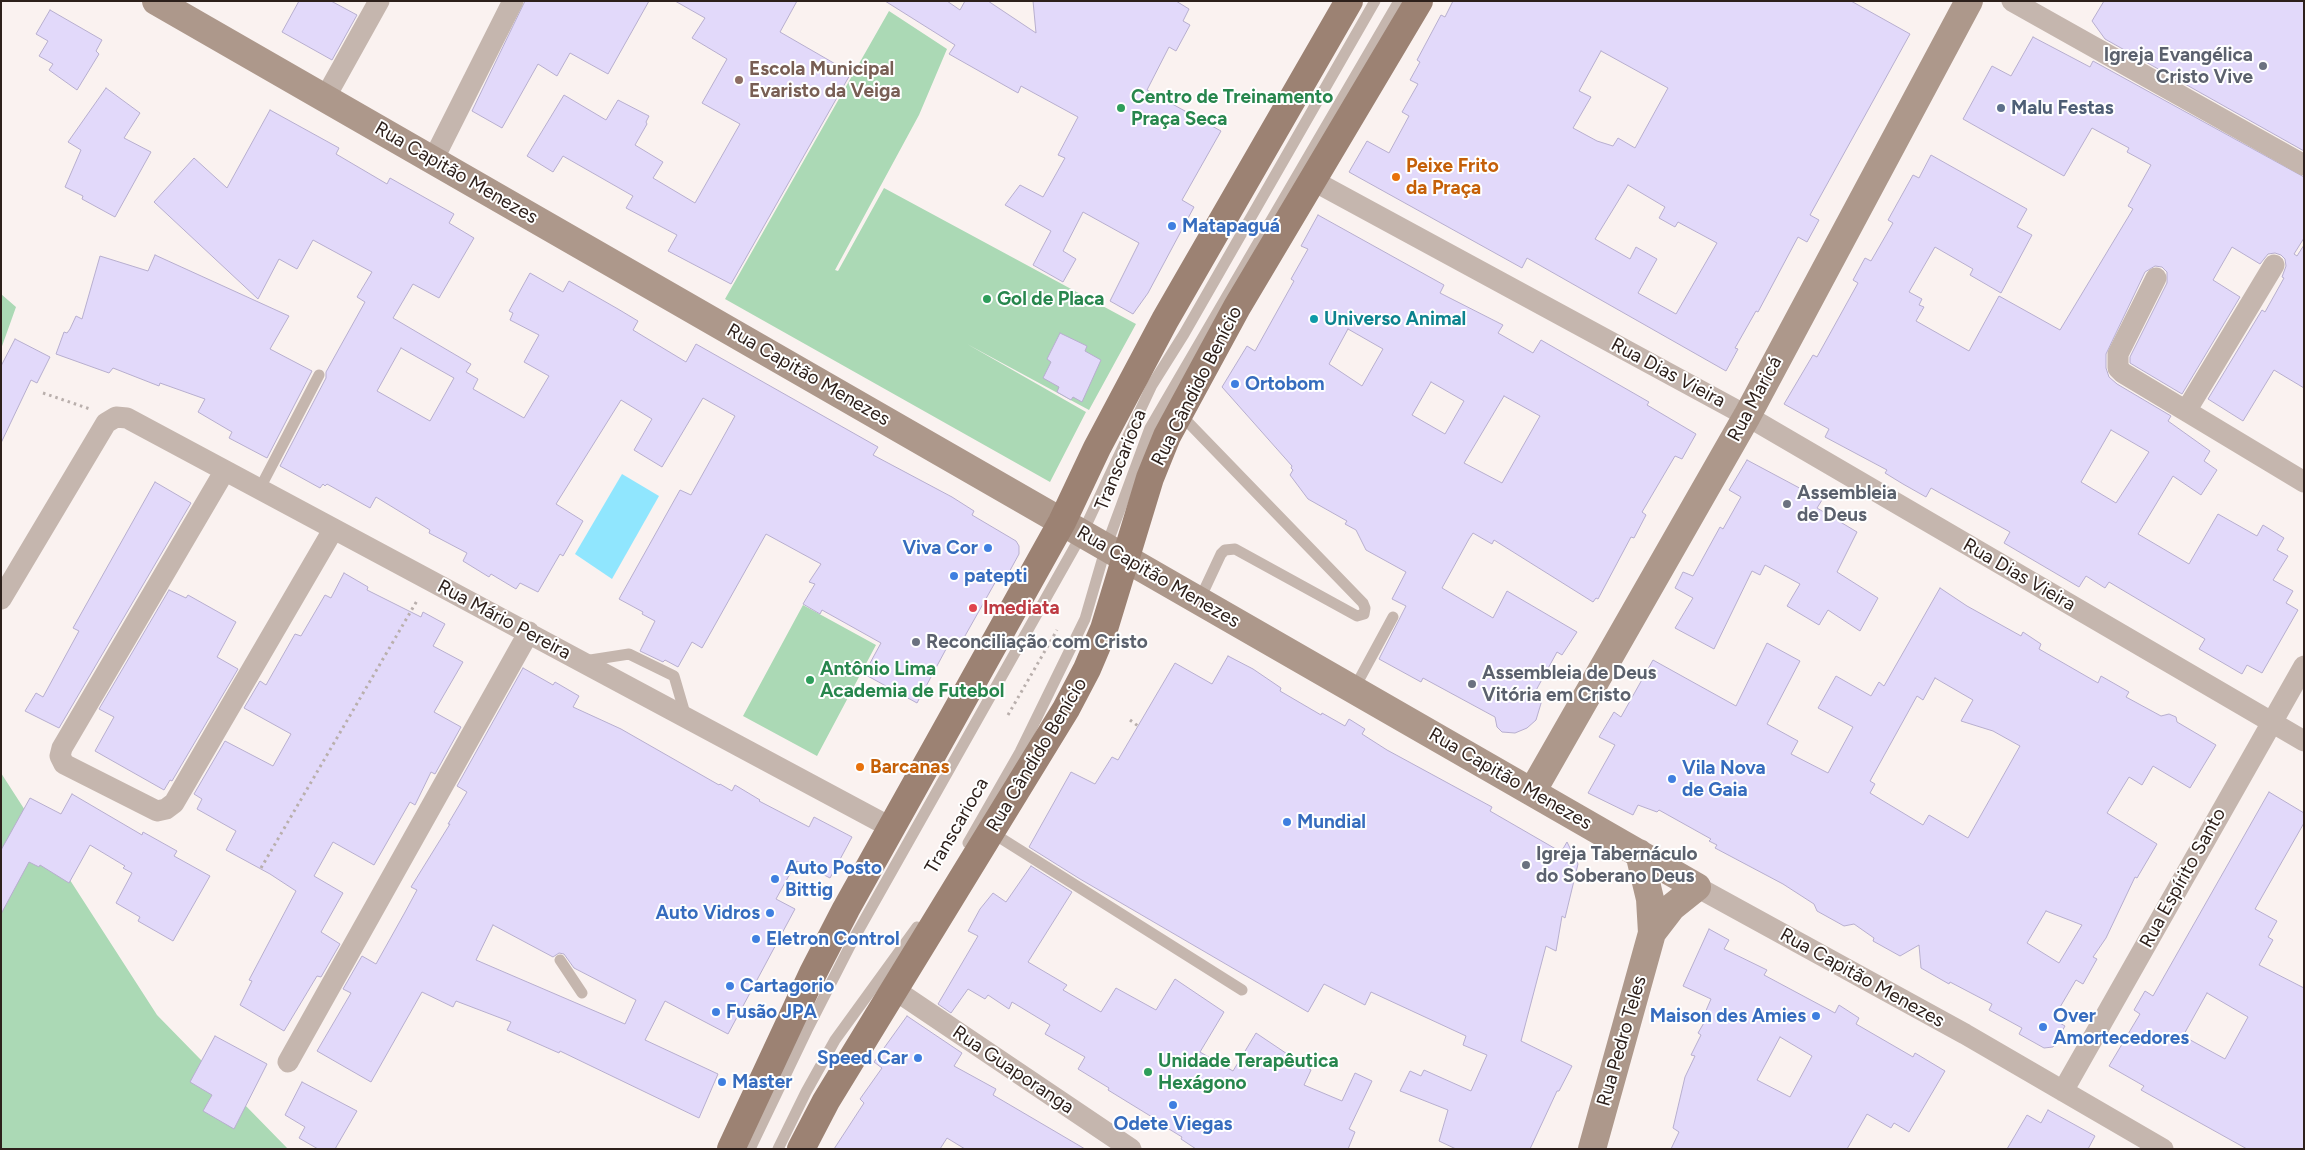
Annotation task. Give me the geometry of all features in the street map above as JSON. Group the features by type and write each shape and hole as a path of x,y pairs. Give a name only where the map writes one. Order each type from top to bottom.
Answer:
{"main road":[{"path":"731,1149 813,972 890,827 1072,528 1097,448 1165,320 1349,1"},
{"name":"Rua Cândido Benício","path":"801,1149 826,1101 991,832 1087,670 1110,612 1116,553 1167,436 1237,307 1419,1"}],"street":[{"name":"Rua Capitão Menezes","path":"156,1 1697,887 2063,1091 2163,1149"},
{"path":"325,98 380,1"},
{"path":"433,160 513,1"},
{"name":"Rua Maricá","path":"1532,792 1747,416 1969,1"},
{"path":"2012,1 2304,165"},
{"name":"Rua Dias Vieira","path":"1312,180 1747,416 2304,741"},
{"path":"2186,411 2274,265"},
{"path":"2156,278 2118,354 2118,368 2123,373 2304,482"},
{"path":"1,599 106,423 116,417"},
{"name":"Rua Mário Pereira","path":"116,417 127,418 224,472 529,632 890,827"},
{"path":"224,472 62,748 60,756 64,764 157,811 166,809 174,803 333,530"},
{"path":"288,1062 529,632"},
{"name":"Rua Espírito Santo","path":"2063,1091 2304,666"},
{"name":"Rua Pedro Teles","path":"1592,1149 1652,934 1650,899 1638,853"},
{"name":"Rua Pedro Teles","path":"1652,934 1672,907 1697,887"},
{"name":"Rua Guaporanga","path":"895,990 1131,1149"}],"lane":[{"name":"Transcarioca","path":"750,1149 807,1030 1072,528 1152,385 1184,334 1376,1"},
{"name":"Transcarioca","path":"962,853 1020,752 1116,553 1150,428 1399,1"},
{"path":"259,490 319,375"},
{"path":"1180,413 1363,603 1365,608 1364,614 1357,616 1235,549 1226,550 1221,554 1200,601"},
{"path":"1354,689 1393,617"},
{"path":"582,661 629,654 674,676 686,718"},
{"path":"991,832 1242,990"},
{"path":"778,1149 806,1092 835,1040 924,916"},
{"path":"560,960 582,993"}],"path":[{"path":"43,393 116,417"},
{"path":"261,868 430,580"},
{"path":"1008,715 1060,626"},
{"path":"1130,720 1138,726"}],"green space":[{"path":"889,11 947,49 919,115 835,270 838,271 884,188 1136,324 1089,410 967,344 1086,412 1050,482 725,299"},
{"path":"1,294 16,307 1,349"},
{"name":"Antônio Lima Academia de Futebol","path":"803,605 876,645 817,756 743,716"},
{"path":"1,773 157,1015 288,1149 1,1149"}],"water":[{"path":"622,474 659,496 612,579 575,554"}],"building":[{"path":"299,1 331,1 357,15 332,60 282,32"},
{"path":"525,1 649,1 608,74 570,53 557,76 538,64 502,128 472,111"},
{"path":"675,1 797,1 780,32 851,73 731,284 668,251 677,235 626,208 633,196 563,156 553,172 527,156 564,95 606,120 618,100 649,116 647,124 635,145 663,162 653,178 695,203 740,124 702,103 727,59 692,38 705,18"},
{"path":"885,1 947,1 960,10 965,1 988,1 1036,33 1033,1 1176,1 1189,9 1183,21 1190,25 1176,51 1169,47 1147,90 1221,131 1182,200 1194,207 1148,293 1133,314 1110,301 1139,243 1083,212 1063,251 1076,259 1063,282 1033,265 1051,231 1005,205 1020,185 1043,197 1065,158 1058,155 1078,117 1021,86 1018,93 949,54 955,45"},
{"path":"1453,1 1851,1 1910,34 1810,215 1819,220 1807,242 1798,237 1758,312 1756,311 1735,348 1738,349 1726,371 1527,258 1522,268 1349,172 1367,141 1389,153 1409,116 1402,112 1418,84 1410,80 1420,62 1417,60 1441,15 1445,17","holes":["1601,51 1668,88 1635,148 1618,138 1613,146 1597,141 1573,128 1591,97 1579,91","1628,185 1665,207 1659,218 1675,227 1678,222 1717,243 1676,314 1638,293 1657,259 1636,247 1630,259 1595,239"]},
{"path":"2104,1 2304,1 2304,151 2105,39 2092,21"},
{"path":"50,10 102,40 96,51 99,54 77,90 49,70 53,64 39,56 48,41 36,34"},
{"path":"2033,37 2090,67 2093,61 2304,177 2304,238 2294,254 2297,256 2304,245 2304,388 2274,370 2243,421 2208,399 2262,310 2265,312 2284,278 2282,277 2286,266 2285,259 2275,253 2268,254 2260,264 2232,247 2213,280 2240,297 2182,394 2130,363 2130,357 2167,283 2167,272 2162,267 2155,266 2145,272 2106,354 2106,368 2109,377 2117,384 2171,416 2168,421 2210,451 2204,461 2217,470 2201,495 2173,476 2138,534 2189,564 2218,514 2257,536 2263,525 2284,538 2277,550 2288,556 2273,580 2293,591 2286,603 2298,610 2262,673 2247,665 2242,674 2199,649 2205,639 2109,582 2105,588 2086,576 2079,587 2004,543 2010,532 1931,488 1926,497 1903,484 1885,473 1887,470 1825,437 1829,429 1784,404 1813,355 1817,357 1858,283 1853,280 1865,258 1871,261 1893,223 1888,220 1913,175 1919,178 1931,155 2027,209 2017,227 2032,235 2001,293 1970,275 1973,269 1935,247 1909,292 1922,299 1919,305 1924,307 1916,321 1969,351 1999,296 2060,330 2133,209 2128,206 2151,165 2127,152 2129,148 2092,128 2064,176 1963,119 1992,66 2011,76","holes":["2111,430 2149,452 2116,503 2081,482"]},
{"path":"106,88 140,113 124,138 151,152 115,217 82,199 83,196 65,187 81,150 68,142"},
{"path":"270,110 339,148 336,154 387,184 390,178 454,214 449,223 474,238 439,298 413,284 393,318 471,364 466,372 478,379 473,389 524,418 549,376 524,362 539,335 510,320 513,313 509,311 530,273 563,292 569,281 638,321 633,330 686,362 696,344 878,447 873,455 952,497 974,511 972,515 1016,541 1019,546 1019,554 1007,576 1001,572 961,643 952,638 917,703 864,674 881,643 822,610 820,614 803,604 815,584 809,582 821,564 766,534 702,648 692,642 678,667 665,660 663,662 640,651 655,621 619,599 680,490 691,495 735,416 703,398 662,467 634,450 652,419 621,400 556,504 583,521 563,556 560,554 538,592 520,583 516,589 491,574 489,577 463,561 467,553 429,533 430,530 376,497 370,508 327,484 325,486 323,484 320,488 280,466 326,378 326,372 365,302 357,297 372,272 313,240 297,269 279,259 258,299 154,202 194,158 227,188","holes":["401,348 454,378 430,421 377,391"]},
{"path":"1318,215 1444,285 1440,293 1503,325 1498,333 1533,353 1541,340 1649,402 1647,405 1696,434 1682,459 1675,456 1642,512 1646,515 1634,538 1631,537 1598,599 1596,598 1593,602 1494,540 1492,544 1473,533 1469,539 1442,588 1493,618 1507,591 1577,632 1562,655 1557,652 1534,694 1542,700 1536,720 1527,728 1515,733 1502,732 1497,727 1495,717 1423,678 1421,682 1379,659 1406,606 1392,599 1406,572 1366,550 1356,530 1345,524 1347,521 1308,499 1290,475 1293,470 1292,466 1222,387 1247,346 1255,351 1294,281 1291,279 1308,249 1301,246","holes":["1348,329 1383,349 1362,386 1329,364","1431,382 1464,401 1445,434 1412,415","1504,396 1540,416 1502,483 1464,463"]},
{"path":"155,255 289,316 270,349 312,371 267,458 229,438 232,432 198,412 205,399 160,383 159,386 113,368 109,373 56,354 64,332 67,333 70,329 76,316 82,319 100,256 148,271"},
{"path":"1060,333 1087,346 1085,351 1101,360 1082,402 1073,397 1071,400 1057,392 1059,387 1043,378 1051,362 1047,359"},
{"path":"15,339 50,357 37,383 31,380 1,443 1,366"},
{"path":"1747,460 1822,500 1817,508 1857,532 1837,572 1878,598 1860,631 1828,610 1819,625 1787,606 1800,584 1765,565 1760,575 1752,571 1714,649 1675,628 1693,598 1675,588 1683,572 1693,576 1720,527 1723,529 1741,497 1729,490"},
{"path":"155,482 191,503 59,728 25,711 36,693 43,697 79,631 73,628"},
{"path":"344,573 368,587 367,590 421,617 423,612 445,624 433,646 463,662 434,712 461,727 435,774 431,772 415,805 410,802 374,865 333,842 314,876 343,893 321,932 340,944 321,977 317,976 284,1031 240,1005 252,981 249,980 296,891 270,874 226,850 236,831 197,809 202,799 194,794 225,741 273,766 291,734 244,708 260,681 266,685 295,634 301,636 325,595 331,598"},
{"path":"1940,588 1967,606 2021,636 2023,632 2041,644 2039,649 2098,683 2101,676 2129,692 2126,697 2161,716 2169,714 2176,717 2177,722 2216,745 2190,788 2153,766 2142,785 2129,777 2107,813 2157,844 2137,878 2135,877 2106,938 2093,957 2097,959 2083,984 2076,980 2053,1019 2065,1026 2053,1047 2044,1048 2019,1034 2022,1028 1989,1010 1992,1004 1950,982 1949,984 1921,968 1919,945 1900,956 1873,941 1874,938 1854,924 1844,926 1817,911 1814,904 1783,884 1715,848 1717,845 1709,841 1711,839 1659,810 1657,812 1638,805 1633,815 1588,793 1615,745 1599,737 1614,712 1621,717 1653,660 1736,706 1767,643 1800,661 1767,724 1798,741 1791,754 1828,773 1853,727 1818,708 1836,676 1871,696 1879,682 1884,686","holes":["1935,678 1973,700 1961,721 1993,731 2020,746 1968,838 1929,815 1923,825 1870,793 1875,784 1870,781 1917,696 1923,700","2046,911 2082,925 2059,963 2027,943"]},
{"path":"169,590 186,598 188,595 236,622 217,657 238,669 172,781 170,780 164,790 95,751 114,717 99,709"},
{"path":"1228,656 1253,669 1281,688 1280,691 1321,715 1322,713 1345,726 1349,719 1365,729 1362,734 1387,750 1492,807 1490,811 1561,852 1567,842 1578,864 1565,918 1562,916 1556,951 1546,946 1521,1041 1572,1066 1559,1091 1557,1091 1530,1149 1456,1149 1439,1141 1448,1110 1400,1091 1410,1071 1421,1076 1424,1070 1471,1091 1487,1055 1463,1045 1466,1036 1371,992 1365,1005 1324,984 1308,1012 1080,879 1029,847 1071,772 1095,784 1112,757 1118,760 1175,663 1212,684"},
{"path":"523,668 553,685 555,682 579,696 573,707 621,729 719,785 732,791 735,785 759,801 809,827 814,817 852,837 830,878 797,861 776,899 795,909 728,1034 665,1001 645,1040 718,1074 699,1118 560,1051 559,1053 507,1030 511,1022 456,1001 453,1007 422,992 371,1082 317,1051 351,993 343,989 362,956 376,964 417,890 411,887 450,824 448,824 467,792 457,786","holes":["493,925 553,957 559,953 564,954 574,968 636,1000 625,1024 476,960"]},
{"path":"2269,792 2304,813 2304,823 2255,909 2277,921 2268,937 2273,940 2259,965 2304,988 2304,1149 2247,1149 2141,1090 2144,1086 2109,1066 2140,1014 2134,1010 2145,991 2153,996","holes":["2207,993 2248,1017 2225,1059 2183,1036"]},
{"path":"72,794 142,835 143,832 177,851 174,856 210,876 173,941 138,921 140,917 116,903 132,873 123,868 125,866 90,845 69,883 40,865 39,867 29,862 1,914 1,850 30,798 61,814"},
{"path":"1031,866 1072,892 1028,962 1067,985 1063,990 1101,1012 1116,988 1156,1010 1175,979 1224,1012 1200,1052 1233,1071 1256,1033 1311,1070 1304,1085 1342,1101 1355,1073 1372,1081 1349,1129 1355,1132 1348,1149 1196,1149 1181,1139 1182,1137 1078,1069 1085,1057 1045,1034 1050,1025 1012,1002 1009,1009 988,995 985,999 968,989 951,1013 938,1004 978,936 968,931 980,909 993,893 1006,902"},
{"path":"1709,929 1729,940 1724,949 1767,970 1764,975 1835,1013 1839,1005 1859,1018 1856,1024 1913,1057 1915,1053 1945,1071 1909,1132 1894,1123 1891,1128 1867,1114 1847,1149 1671,1149 1679,1132 1673,1128 1685,1077 1695,1056 1691,1055 1701,1035 1698,1033 1705,1021 1702,1020 1711,999 1683,986","holes":["1780,1037 1812,1056 1790,1097 1757,1080"]},
{"path":"907,1016 962,1053 954,1066 996,1089 993,1095 1085,1149 965,1149 947,1138 940,1149 834,1149 864,1103 860,1099 882,1068 874,1062"},
{"path":"215,1036 267,1064 234,1129 203,1111 212,1095 190,1082"},
{"path":"302,1082 357,1111 335,1149 318,1149 299,1138 305,1127 285,1115"},
{"path":"2048,1110 2095,1136 2088,1149 2007,1149 2027,1115 2041,1123"}],"place":[{"name":"Igreja Evangélica Cristo Vive","path":"2263,66"},
{"name":"Escola Municipal Evaristo da Veiga","path":"739,80"},
{"name":"Centro de Treinamento Praça Seca","path":"1121,108"},
{"name":"Malu Festas","path":"2001,108"},
{"name":"Peixe Frito da Praça","path":"1396,177"},
{"name":"Matapaguá","path":"1172,226"},
{"name":"Gol de Placa","path":"987,299"},
{"name":"Universo Animal","path":"1314,319"},
{"name":"Ortobom","path":"1235,384"},
{"name":"Assembleia de Deus","path":"1787,504"},
{"name":"Viva Cor","path":"988,548"},
{"name":"patepti","path":"954,576"},
{"name":"Imediata","path":"973,608"},
{"name":"Reconciliação com Cristo","path":"916,642"},
{"name":"Antônio Lima Academia de Futebol","path":"810,680"},
{"name":"Assembleia de Deus Vitória em Cristo","path":"1472,684"},
{"name":"Barcanas","path":"860,767"},
{"name":"Vila Nova de Gaia","path":"1672,779"},
{"name":"Mundial","path":"1287,822"},
{"name":"Igreja Tabernáculo do Soberano Deus","path":"1526,865"},
{"name":"Auto Posto Bittig","path":"775,879"},
{"name":"Auto Vidros","path":"770,913"},
{"name":"Eletron Control","path":"756,939"},
{"name":"Cartagorio","path":"730,986"},
{"name":"Fusão JPA","path":"716,1012"},
{"name":"Maison des Amies","path":"1816,1016"},
{"name":"Over Amortecedores","path":"2043,1027"},
{"name":"Speed Car","path":"918,1058"},
{"name":"Unidade Terapêutica Hexágono","path":"1148,1072"},
{"name":"Master","path":"722,1082"},
{"name":"Odete Viegas","path":"1173,1105"}]}
